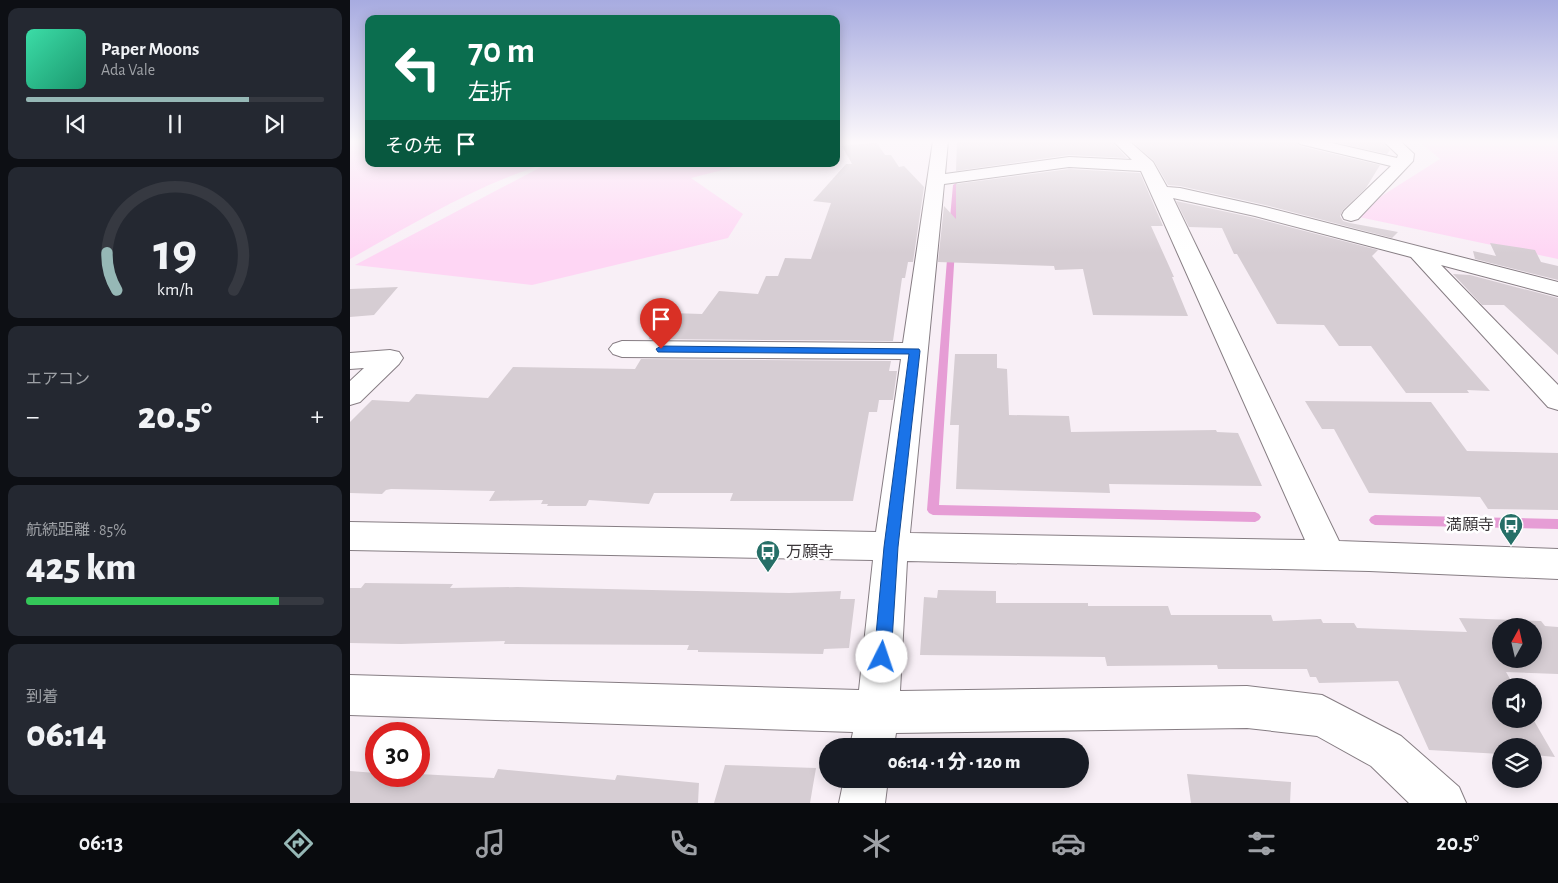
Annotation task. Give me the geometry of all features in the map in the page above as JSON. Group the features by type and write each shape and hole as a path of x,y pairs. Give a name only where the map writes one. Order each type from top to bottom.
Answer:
{"street":[{"path":"875,729 891,547 935,180 946,178"},
{"path":"1154,178 1329,556"},
{"path":"1350,216 1388,178"},
{"path":"1161,192 1180,193 1258,211 1558,289"},
{"path":"1419,254 1558,401"},
{"path":"622,349 915,351"},
{"path":"350,361 390,358 350,396"},
{"path":"350,536 1329,556 1558,564"},
{"path":"350,694 875,729 1247,707 1322,716 1386,751 1443,803"},
{"path":"862,803 864,788"}],"shaded area":[{"path":"350,178 505,178 421,219 350,259"},
{"path":"519,178 692,178 743,214 728,238 532,285 355,265"},
{"path":"1409,178 1558,178 1558,259 1359,217 1380,197"}],"building":[{"path":"833,178 916,178 924,187 913,262 908,262 905,278 902,278 893,341 649,339 648,327 672,313 702,314 719,291 758,294 766,276 778,276 785,258 811,259 831,203 813,201"},
{"path":"998,178 1142,178 1163,226 1151,226 1174,277 1172,277 1188,316 1093,315 1083,269 1055,270 1054,266 938,262 944,206 956,219 956,184"},
{"path":"1164,178 1372,178 1366,188 1343,210 1340,216 1343,221 1350,223 1398,232 1392,238 1265,205 1168,185"},
{"path":"1176,201 1255,218 1378,250 1372,256 1490,391 1467,390 1469,393 1406,393 1371,346 1339,346 1324,325 1277,324 1237,254 1234,254 1222,228 1189,227"},
{"path":"1490,243 1535,250 1541,262 1558,266 1558,280 1475,259 1473,251 1496,256"},
{"path":"1453,274 1470,275 1558,298 1558,355 1504,305 1482,305"},
{"path":"398,287 374,315 350,317 350,289"},
{"path":"955,354 997,354 997,368 1007,369 1009,415 1069,416 1071,432 1216,430 1217,432 1238,433 1262,486 1109,484 1110,493 956,489 959,425 950,425"},
{"path":"641,359 891,361 889,371 897,371 893,400 879,400 877,412 869,412 853,501 730,501 733,493 654,493 649,504 589,500 586,506 547,506 548,504 541,504 543,500 489,501 495,491 391,489 386,490 382,494 350,493 350,422 372,400 409,402 416,394 488,398 513,367 635,369"},
{"path":"1305,401 1431,402 1467,451 1558,453 1558,510 1488,509 1480,497 1369,493 1334,429 1322,429"},
{"path":"365,583 453,584 450,588 517,587 789,593 841,591 840,599 855,599 849,648 824,649 823,654 698,652 698,650 687,650 689,645 504,644 505,641 401,644 350,643 350,588 361,588"},
{"path":"938,590 996,591 996,603 1088,603 1088,606 1168,606 1171,615 1271,615 1273,621 1321,619 1323,623 1354,623 1357,628 1467,632 1459,618 1492,619 1492,668 1542,668 1542,622 1545,626 1558,627 1558,674 1506,672 1509,678 1492,678 1492,728 1538,728 1555,757 1542,756 1542,738 1492,738 1492,754 1429,750 1398,681 1319,683 1316,677 1310,677 1307,669 1218,669 1217,665 1107,666 1105,657 920,655 924,597 937,598"},
{"path":"725,765 816,768 810,803 714,803"},
{"path":"498,769 615,780 617,775 699,783 698,803 350,803 350,771 365,772 365,787 430,787 430,775 494,778"},
{"path":"1187,774 1291,782 1290,803 1191,803"}],"waterway":[{"path":"953,229 956,185"},
{"path":"951,249 933,510 1255,517"},
{"path":"1375,520 1558,524"}],"place":[{"name":"満願寺","path":"1511,546"},
{"name":"万願寺","path":"768,573"}],"route":[{"path":"661,349 915,351 891,547 882,657"}]}
